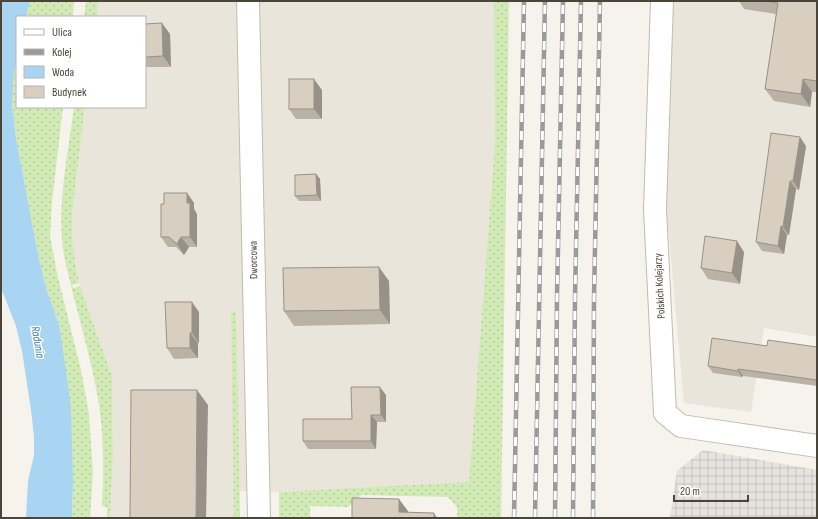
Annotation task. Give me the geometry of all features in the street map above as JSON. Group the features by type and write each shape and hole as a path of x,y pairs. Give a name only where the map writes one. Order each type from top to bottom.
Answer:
{"street":[{"name":"Dworcowa","path":"248,1 259,518"},
{"name":"Polskich Kolejarzy","path":"662,1 655,209 665,413 681,426 817,446"}],"shaded area":[{"path":"98,1 494,1 495,142 469,483 285,492 234,491 234,518 110,518 113,458 112,376 79,283 72,236 72,213 85,108 146,108 146,16 97,16"},
{"path":"672,1 817,1 817,337 764,328 751,412 684,403 666,204"},
{"path":"703,450 817,470 817,518 670,518 677,471"}],"green space":[{"path":"30,1 74,1 73,16 26,16"},
{"path":"86,1 98,1 97,16 84,16"},
{"path":"494,1 509,1 501,518 457,518 457,507 448,497 362,495 348,507 310,506 310,518 279,518 279,492 469,482 495,142"},
{"path":"16,63 16,108 63,108 52,202 50,236 57,273 81,370 89,414 93,473 90,518 72,518 73,480 59,325 46,288 37,250 16,138 12,106"},
{"path":"74,108 85,108 72,214 72,236 79,283 72,285 73,288 80,286 112,376 113,458 110,518 107,518 107,507 102,506 103,447 99,403 63,249 61,214 66,160"},
{"path":"231,312 236,312 240,518 234,518"}],"water":[{"name":"Radunia","path":"1,1 30,1 26,16 16,16 16,63 12,106 16,138 37,250 46,288 59,325 67,377 71,411 73,480 72,518 26,518 28,481 34,455 34,436 22,351 16,326 1,288"}],"building":[{"path":"766,1 817,1 817,81 803,79 801,94 765,89 778,3"},
{"path":"162,23 163,56 146,57 146,24"},
{"path":"289,79 314,79 314,109 289,109"},
{"path":"771,133 800,137 793,181 790,181 783,227 781,226 778,246 756,242"},
{"path":"316,174 317,195 295,196 295,175"},
{"path":"164,193 187,193 187,203 190,203 190,237 181,237 177,244 169,237 161,237 161,204 164,204"},
{"path":"705,236 737,241 732,273 701,268"},
{"path":"379,267 380,310 284,311 283,268"},
{"path":"165,302 192,302 192,333 190,333 190,348 167,348"},
{"path":"712,338 767,346 768,340 817,347 817,380 708,366"},
{"path":"351,387 380,387 381,415 371,415 371,441 303,441 303,419 352,419"},
{"path":"131,390 197,390 196,518 130,518"},
{"path":"352,498 399,499 399,512 434,513 434,518 352,518"}],"railway":[{"path":"514,518 524,1"},
{"path":"535,518 545,1"},
{"path":"555,518 557,297 563,1"},
{"path":"573,518 575,298 581,1"},
{"path":"593,518 594,298 600,1"}]}
